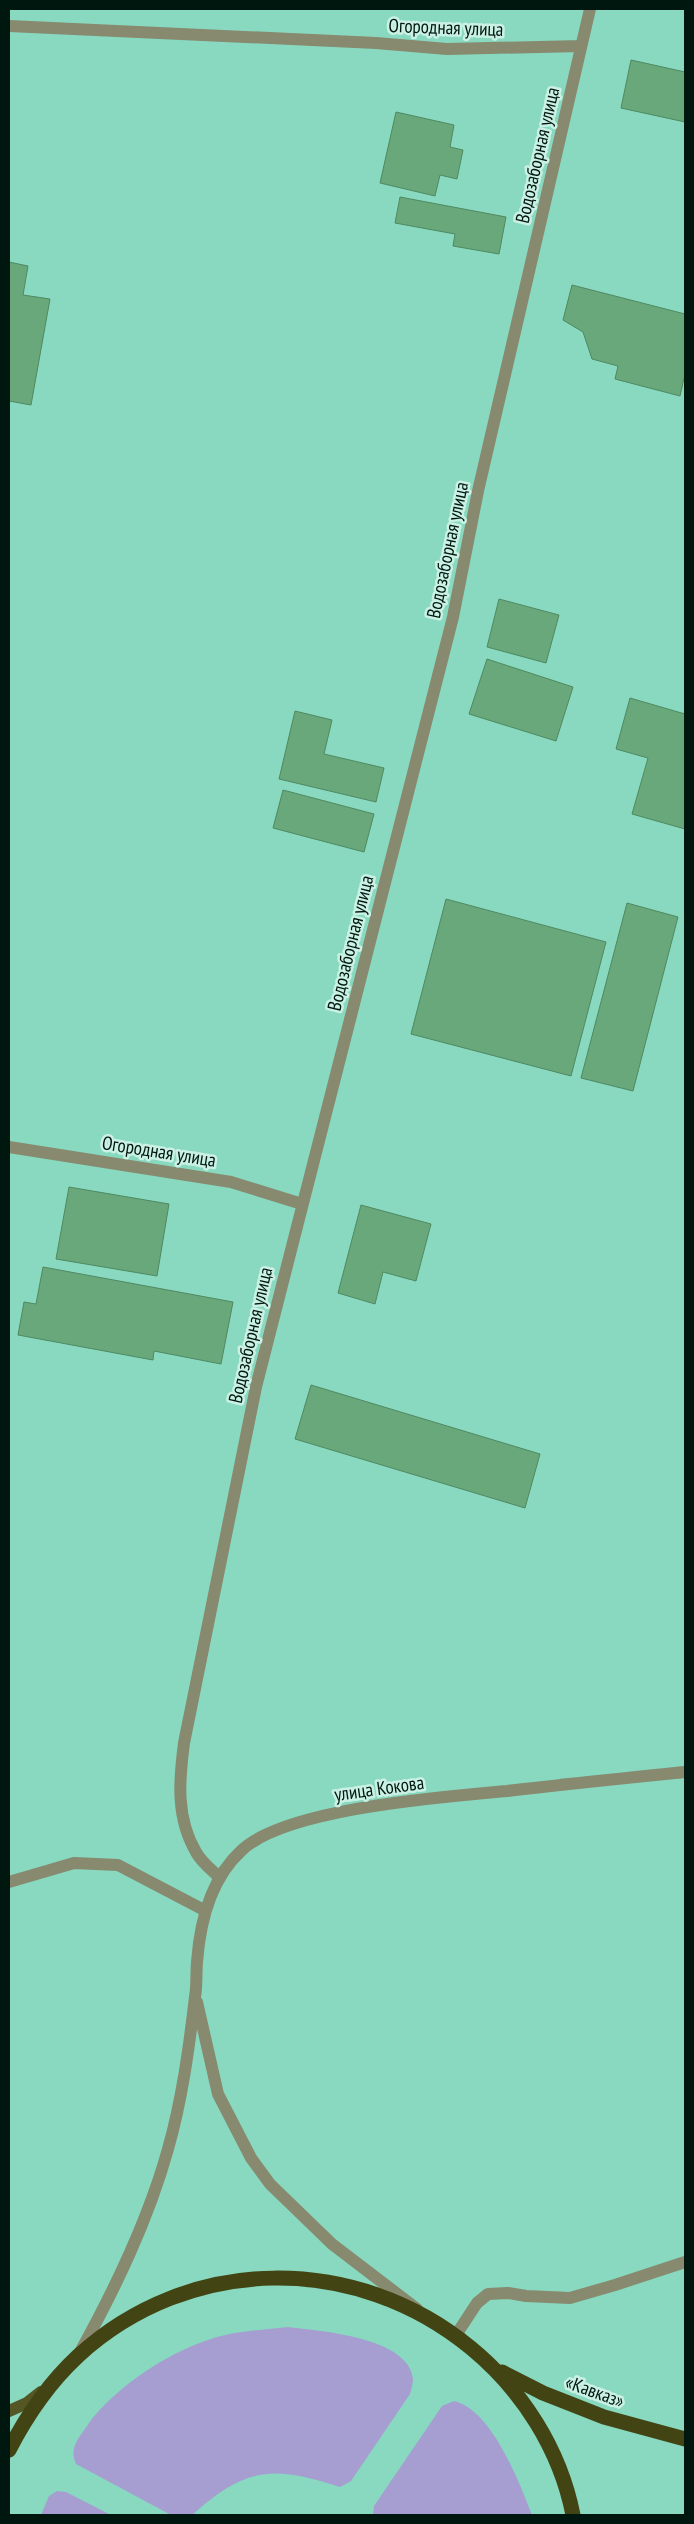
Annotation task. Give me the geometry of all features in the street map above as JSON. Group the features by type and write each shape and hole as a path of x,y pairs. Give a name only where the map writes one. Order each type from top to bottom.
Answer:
{"highway":[{"path":"9,2450 22,2425 49,2386 78,2356 110,2330 146,2310 184,2294 232,2282 264,2278 306,2278 346,2285 386,2297 421,2313 456,2336 496,2369 528,2408 552,2452 570,2499 573,2515"},
{"name":"«Кавказ»","path":"496,2369 543,2393 604,2417 685,2439"}],"main road":[{"path":"9,2411 27,2403 49,2386"}],"street":[{"name":"Водозаборная улица","path":"220,1878 196,1854 185,1826 179,1797 180,1770 256,1387 453,616 478,491 590,9"},
{"name":"Огородная улица","path":"9,26 447,49 581,46"},
{"name":"Огородная улица","path":"9,1147 231,1182 302,1204"},
{"name":"улица Кокова","path":"196,1994 197,1960 204,1910 220,1878 243,1849 274,1831 328,1814 422,1800 685,1772"},
{"path":"9,1882 74,1863 118,1864 204,1910"},
{"path":"196,1994 218,2094 251,2158 270,2184 332,2244 421,2313"},
{"path":"78,2356 127,2262 150,2205 168,2149 181,2091 196,1994"},
{"path":"456,2336 477,2304 488,2294 508,2293 526,2296 570,2298 685,2262"}],"shaded area":[{"path":"288,2327 341,2334 380,2345 396,2354 408,2365 413,2379 410,2394 351,2481 340,2487 296,2475 261,2475 245,2479 228,2487 192,2515 171,2515 76,2464 74,2448 87,2426 115,2395 153,2367 194,2345 215,2338 235,2333"},
{"path":"454,2401 468,2407 492,2432 512,2467 532,2515 373,2515 374,2506 442,2406"},
{"path":"57,2491 66,2492 111,2515 41,2515 49,2496"}],"building":[{"path":"631,60 685,72 685,122 621,108"},
{"path":"396,112 454,125 450,147 463,150 457,179 440,175 435,196 380,183"},
{"path":"400,197 506,217 499,254 453,246 455,234 395,223"},
{"path":"9,262 28,266 23,295 50,299 31,405 9,401"},
{"path":"572,285 685,314 685,374 680,396 615,379 618,366 592,359 583,332 563,320"},
{"path":"499,599 559,615 546,663 487,647"},
{"path":"487,659 573,687 556,741 469,714"},
{"path":"630,698 685,714 685,829 632,814 648,758 616,749"},
{"path":"295,711 332,720 324,754 384,768 376,802 279,779"},
{"path":"283,790 374,814 364,852 273,828"},
{"path":"446,899 606,942 571,1076 411,1034"},
{"path":"627,903 678,917 633,1091 581,1078"},
{"path":"69,1187 169,1204 157,1276 56,1259"},
{"path":"361,1205 431,1224 416,1281 383,1272 375,1304 338,1293"},
{"path":"43,1267 233,1302 221,1364 154,1351 153,1360 18,1335 24,1302 36,1304"},
{"path":"311,1385 540,1454 525,1508 295,1439"}]}
